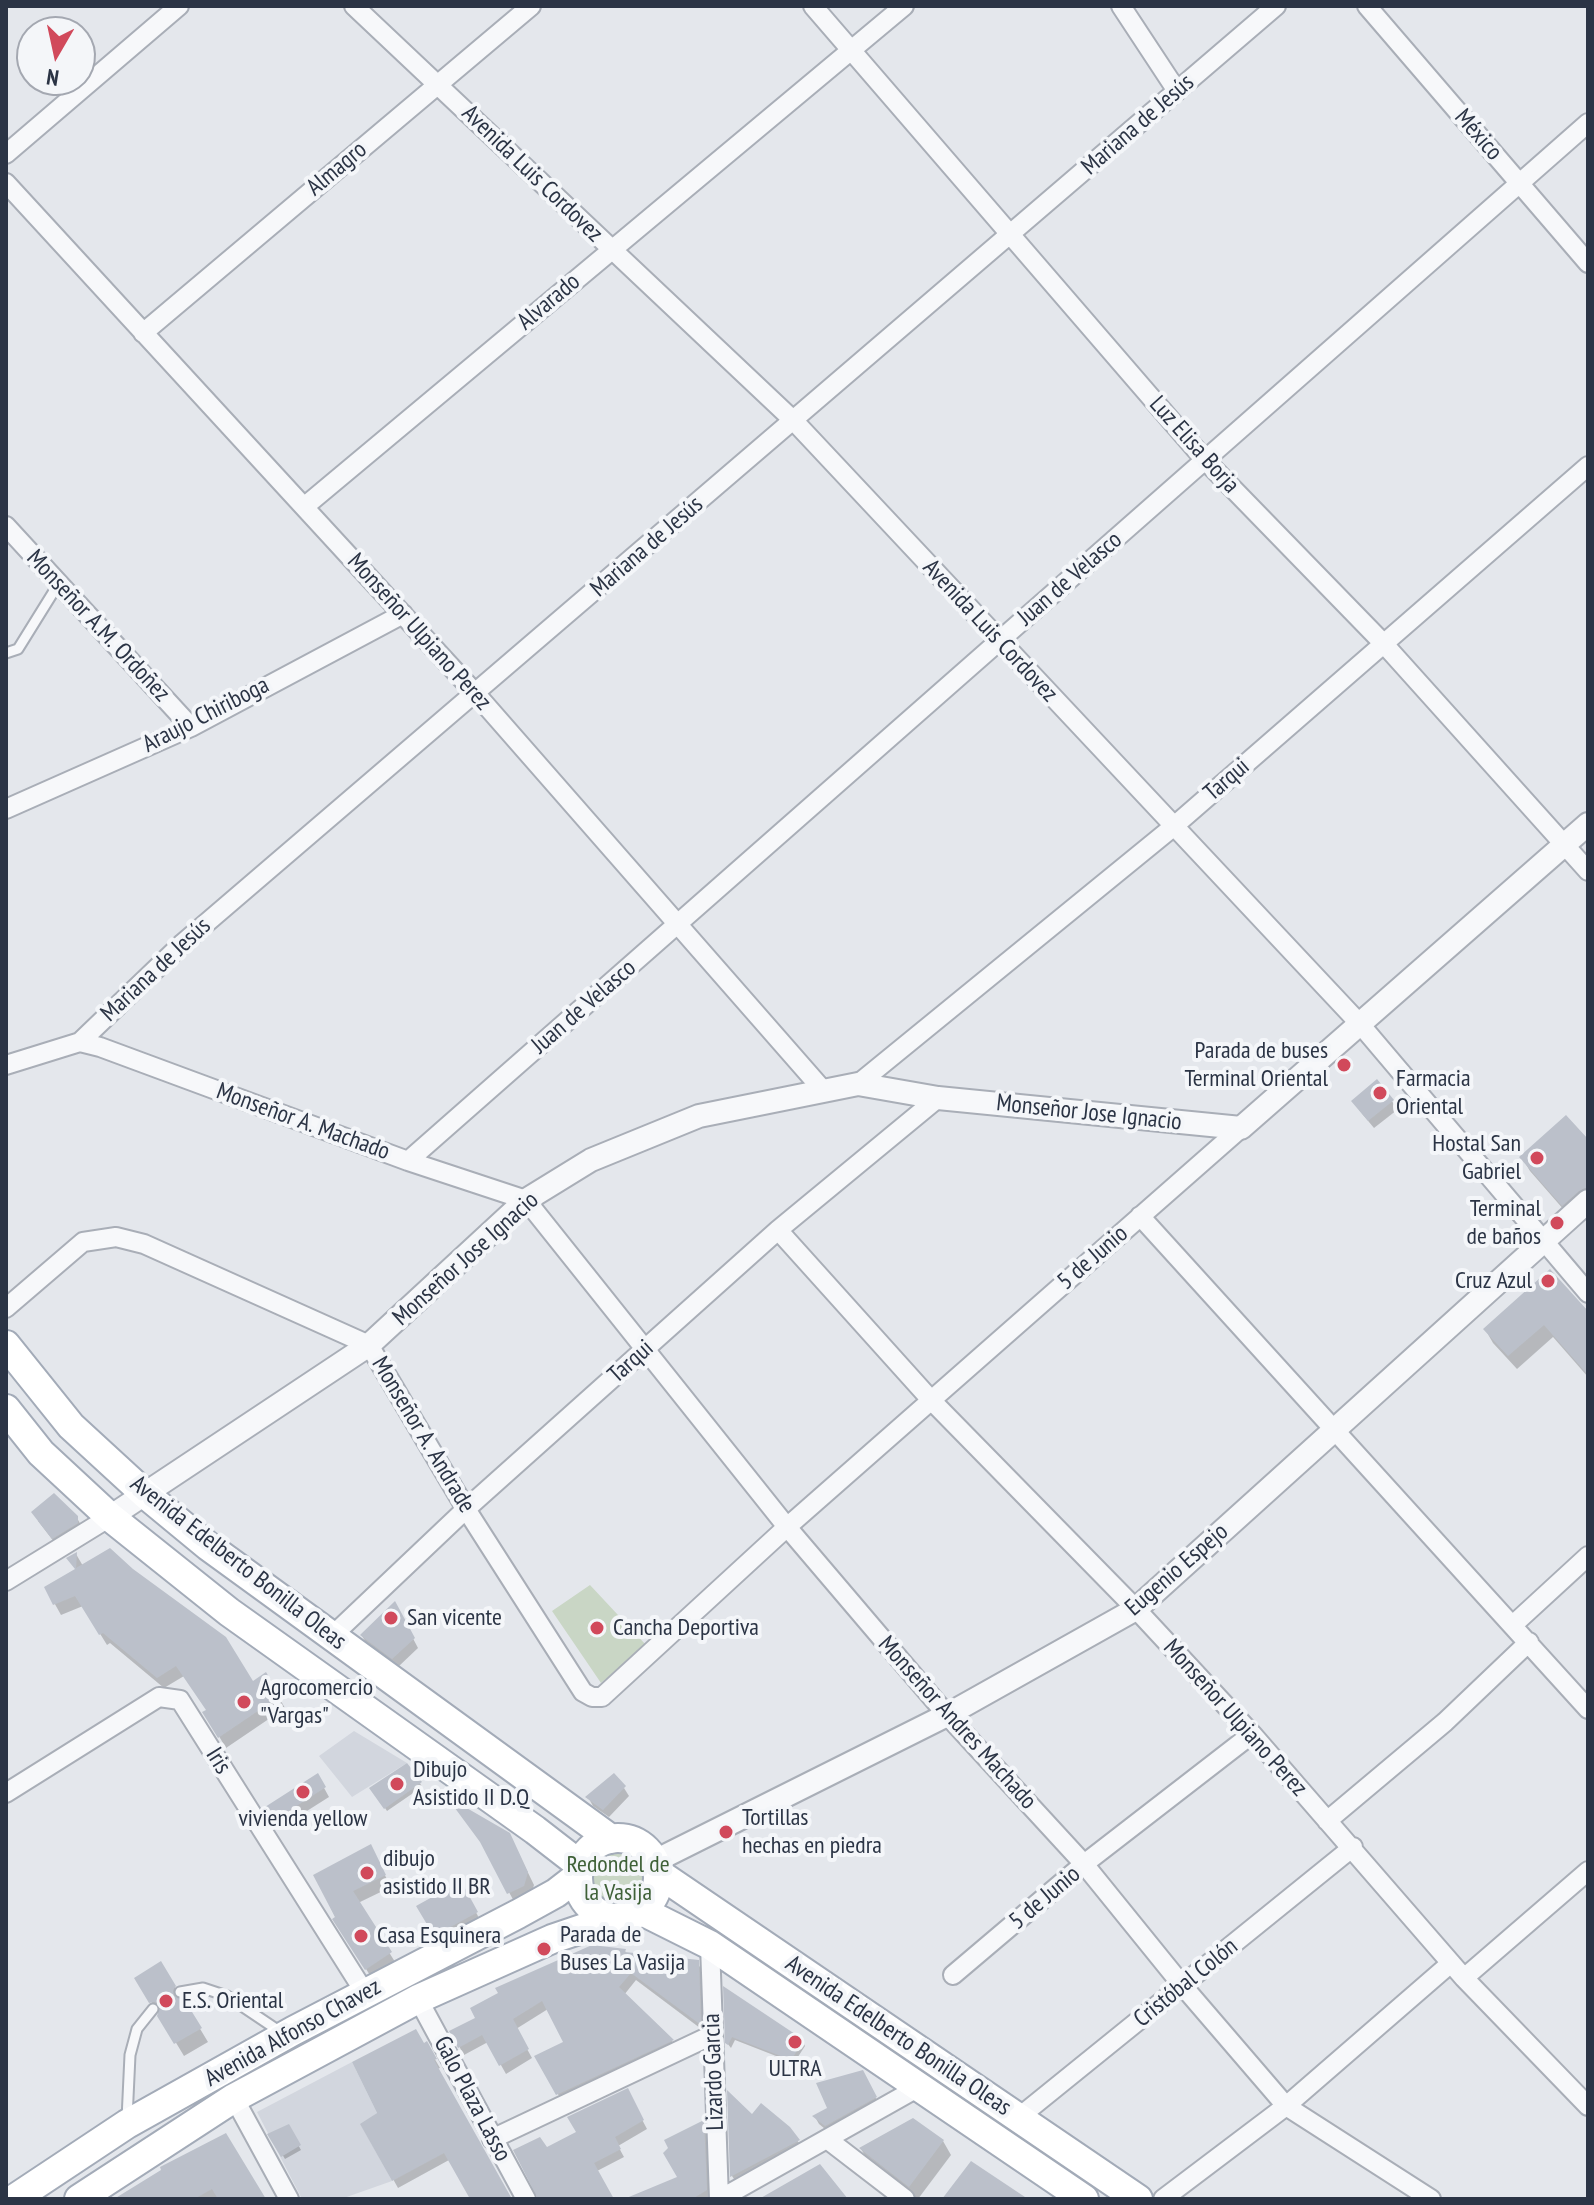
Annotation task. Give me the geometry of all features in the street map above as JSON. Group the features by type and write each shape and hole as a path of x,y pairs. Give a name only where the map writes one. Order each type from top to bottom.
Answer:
{"main road":[{"name":"Avenida Edelberto Bonilla Oleas","path":"6,1345 71,1426 208,1546 611,1839"},
{"name":"Avenida Edelberto Bonilla Oleas","path":"6,1409 41,1453 110,1517 229,1612 535,1830 575,1861 579,1873"},
{"path":"535,1830 553,1854 556,1869 539,1903"},
{"path":"621,1838 641,1845 656,1867 656,1894 642,1911 633,1916 614,1918 592,1909 584,1899 579,1873 590,1849 611,1839 621,1838"},
{"name":"Avenida Edelberto Bonilla Oleas","path":"656,1867 1138,2199"},
{"name":"Avenida Alfonso Chavez","path":"14,2199 127,2124 285,2035 539,1903 579,1873"},
{"name":"Avenida Edelberto Bonilla Oleas","path":"642,1911 702,1941 1084,2199"},
{"name":"Avenida Alfonso Chavez","path":"79,2199 234,2098 418,1999 562,1935 614,1918"},
{"path":"562,1935 620,1932 702,1941"}],"street":[{"path":"6,154 179,6"},
{"name":"Avenida Luis Cordovez","path":"354,6 794,421 1360,1024 1588,1293"},
{"name":"Almagro","path":"143,333 531,6"},
{"name":"Luz Elisa Borja","path":"813,6 1205,460 1384,644 1588,871"},
{"name":"Alvarado","path":"304,507 904,6"},
{"path":"1121,6 1177,91"},
{"name":"Mariana de Jesús","path":"6,1064 80,1042 183,943 1276,6"},
{"name":"México","path":"1367,6 1588,263"},
{"name":"Juan de Velasco","path":"408,1161 1588,123"},
{"name":"Monseñor Ulpiano Perez","path":"6,183 476,694 822,1089"},
{"name":"Tarqui","path":"858,1084 1173,827 1588,466"},
{"name":"Monseñor A.M. Ordoñez","path":"6,526 191,727"},
{"name":"Araujo Chiriboga","path":"6,809 191,727 403,614"},
{"name":"5 de Junio","path":"602,1697 787,1527 1588,824"},
{"name":"Monseñor A. Machado","path":"80,1042 408,1161 526,1200"},
{"name":"Monseñor Jose Ignacio","path":"110,1517 369,1345 526,1200 591,1160 699,1116 858,1084 938,1098 1241,1128"},
{"name":"Tarqui","path":"332,1636 466,1509 778,1230 938,1098"},
{"name":"Monseñor Andres Machado","path":"526,1200 787,1527 947,1715 1084,1864 1286,2106 1431,2199"},
{"name":"Eugenio Espejo","path":"656,1867 947,1715 1136,1609 1588,1201"},
{"path":"1140,1216 1588,1709"},
{"name":"Monseñor Ulpiano Perez","path":"778,1230 931,1400 1136,1609 1252,1734 1464,1978 1588,2106"},
{"name":"Monseñor A. Andrade","path":"6,1308 83,1242 116,1237 144,1244 369,1345 466,1509 583,1692 592,1697 602,1697"},
{"path":"6,1581 110,1517"},
{"path":"1514,1624 1588,1556"},
{"path":"1327,1821 1445,1722 1529,1642"},
{"name":"Iris","path":"6,1793 159,1697 180,1700 365,1993"},
{"name":"5 de Junio","path":"953,1975 1084,1864 1252,1734"},
{"name":"Cristóbal Colón","path":"1018,2118 1353,1847"},
{"path":"1464,1978 1588,1871"},
{"name":"Lizardo Garcia","path":"702,1941 712,2035 719,2199"},
{"path":"1163,2199 1286,2106 1451,1963"},
{"name":"Galo Plaza Lasso","path":"418,1999 526,2199"},
{"path":"492,2139 712,2035"},
{"path":"719,2199 919,2087"},
{"path":"234,2098 289,2199"},
{"path":"827,2139 905,2199"}],"lane":[{"path":"6,653 18,649 59,583"},
{"path":"180,1992 203,1988 227,1996 285,2035"},
{"path":"127,2124 130,2055 137,2029 153,2009"}],"shaded area":[{"path":"354,1731 407,1763 352,1797 319,1756"},
{"path":"352,2062 377,2113 361,2125 392,2181 341,2199 302,2199 257,2112"}],"green space":[{"name":"Cancha Deportiva","path":"590,1585 646,1645 601,1683 552,1611"},
{"name":"Redondel de la Vasija","path":"618,1852 637,1860 645,1879 637,1898 618,1906 599,1898 591,1879 599,1860"}],"building":[{"path":"1377,1079 1394,1100 1368,1121 1351,1101"},
{"path":"1566,1115 1588,1139 1588,1187 1562,1206 1519,1157"},
{"path":"1550,1269 1588,1311 1588,1375 1544,1325 1508,1356 1483,1329"},
{"path":"54,1493 78,1516 78,1523 52,1539 31,1512"},
{"path":"110,1548 133,1569 226,1637 253,1681 266,1672 280,1696 218,1738 202,1712 206,1710 176,1666 157,1678 103,1633 99,1635 75,1596 53,1605 44,1587 75,1569 66,1558 77,1552 76,1568"},
{"name":"San vicente","path":"395,1601 415,1638 392,1659 360,1635"},
{"name":"Dibujo Asistido II D.Q","path":"407,1763 422,1782 384,1809 369,1788"},
{"name":"vivienda yellow","path":"318,1773 326,1787 273,1821 265,1807"},
{"path":"614,1773 626,1786 603,1810 585,1797"},
{"path":"446,1796 510,1833 528,1872 524,1886 507,1894 480,1842"},
{"path":"371,1844 386,1875 353,1891 392,1952 365,1970 332,1919 335,1917 313,1875"},
{"path":"461,1881 478,1912 434,1936 416,1906"},
{"path":"592,1945 699,1960 701,2025 631,1973 619,1987 674,2040 556,2095 534,2056 563,2042 542,2001 513,2019 529,2049 499,2066 482,2035 458,2048 449,2031 475,2018 470,2008 498,1993 495,1988"},
{"path":"161,1961 176,1986 174,1996 184,1999 202,2028 174,2044 157,2016 160,2006 155,2002 149,2003 134,1978"},
{"path":"723,1986 804,2040 791,2060 732,2037 728,2045 725,2043"},
{"path":"416,2029 424,2043 427,2041 437,2059 434,2060 512,2199 470,2199 444,2153 392,2181 360,2124 377,2113 352,2062"},
{"path":"863,2070 877,2097 825,2126 812,2116 827,2108 816,2083"},
{"path":"628,2088 644,2120 615,2137 621,2149 594,2163 614,2199 538,2199 513,2150 540,2137 547,2147 576,2132 567,2117"},
{"path":"727,2090 752,2114 761,2103 790,2127 800,2140 730,2177"},
{"path":"913,2118 944,2140 909,2187 859,2148"},
{"path":"704,2120 707,2190 692,2199 624,2199 677,2177 663,2153 668,2148 664,2140"},
{"path":"289,2124 301,2145 281,2157 267,2134"},
{"path":"226,2133 266,2199 218,2199 212,2189 194,2199 114,2199 161,2170 160,2167"},
{"path":"971,2161 1028,2199 942,2199"},
{"path":"820,2164 848,2199 759,2199"}],"place":[{"name":"Parada de buses Terminal Oriental","path":"1344,1065"},
{"name":"Farmacia Oriental","path":"1380,1093"},
{"name":"Hostal San Gabriel","path":"1537,1158"},
{"name":"Terminal de baños","path":"1557,1223"},
{"name":"Cruz Azul","path":"1548,1281"},
{"name":"San vicente","path":"391,1618"},
{"name":"Cancha Deportiva","path":"597,1628"},
{"name":"Agrocomercio \"Vargas\"","path":"244,1702"},
{"name":"Dibujo Asistido II D.Q","path":"397,1784"},
{"name":"vivienda yellow","path":"303,1792"},
{"name":"Tortillas hechas en piedra","path":"726,1832"},
{"name":"dibujo asistido II BR","path":"367,1873"},
{"name":"Casa Esquinera","path":"361,1936"},
{"name":"Parada de Buses La Vasija","path":"544,1949"},
{"name":"E.S. Oriental","path":"166,2001"},
{"name":"ULTRA","path":"795,2042"}]}
